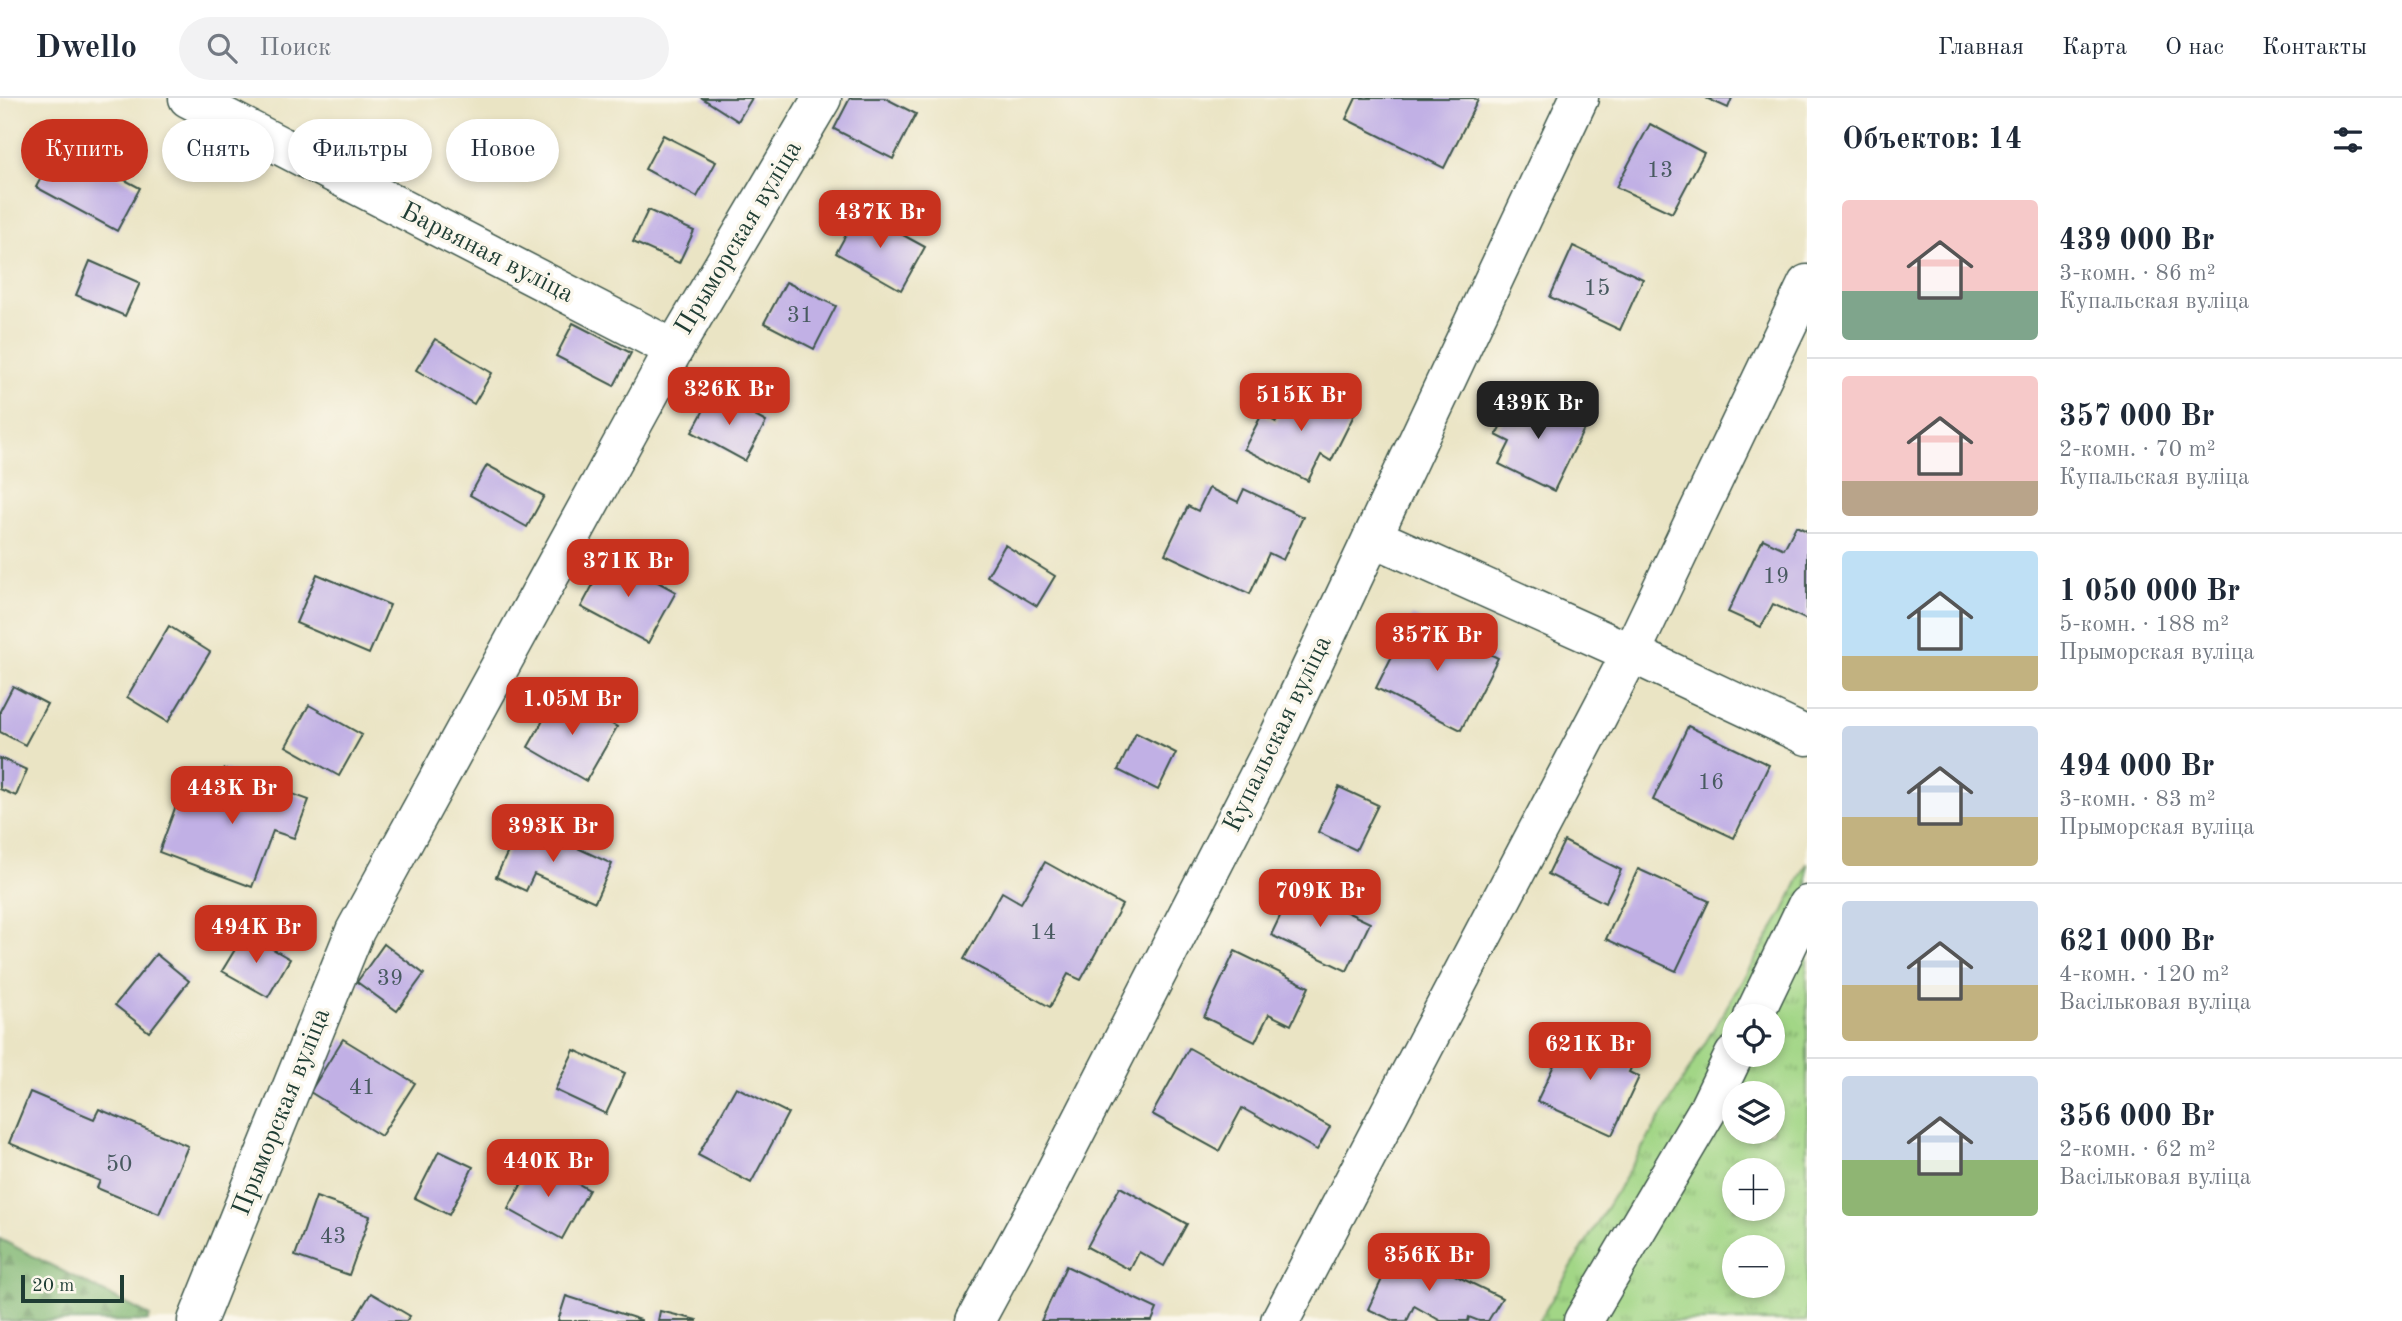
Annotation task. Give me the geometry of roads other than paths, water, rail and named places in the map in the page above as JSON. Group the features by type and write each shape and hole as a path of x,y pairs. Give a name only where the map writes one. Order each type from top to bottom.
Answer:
{"street":[{"name":"Барвяная вуліца","path":"188,98 674,349"},
{"name":"Прыморская вуліца","path":"197,1321 355,931 674,349 822,98"},
{"name":"Купальская вуліца","path":"975,1321 1048,1188 1272,750 1579,98"},
{"path":"1280,1321 1632,653 1807,284"},
{"path":"1373,537 1632,653 1807,736"},
{"path":"1759,1004 1807,905"},
{"path":"1583,1321 1708,1109 1728,1067"}]}
